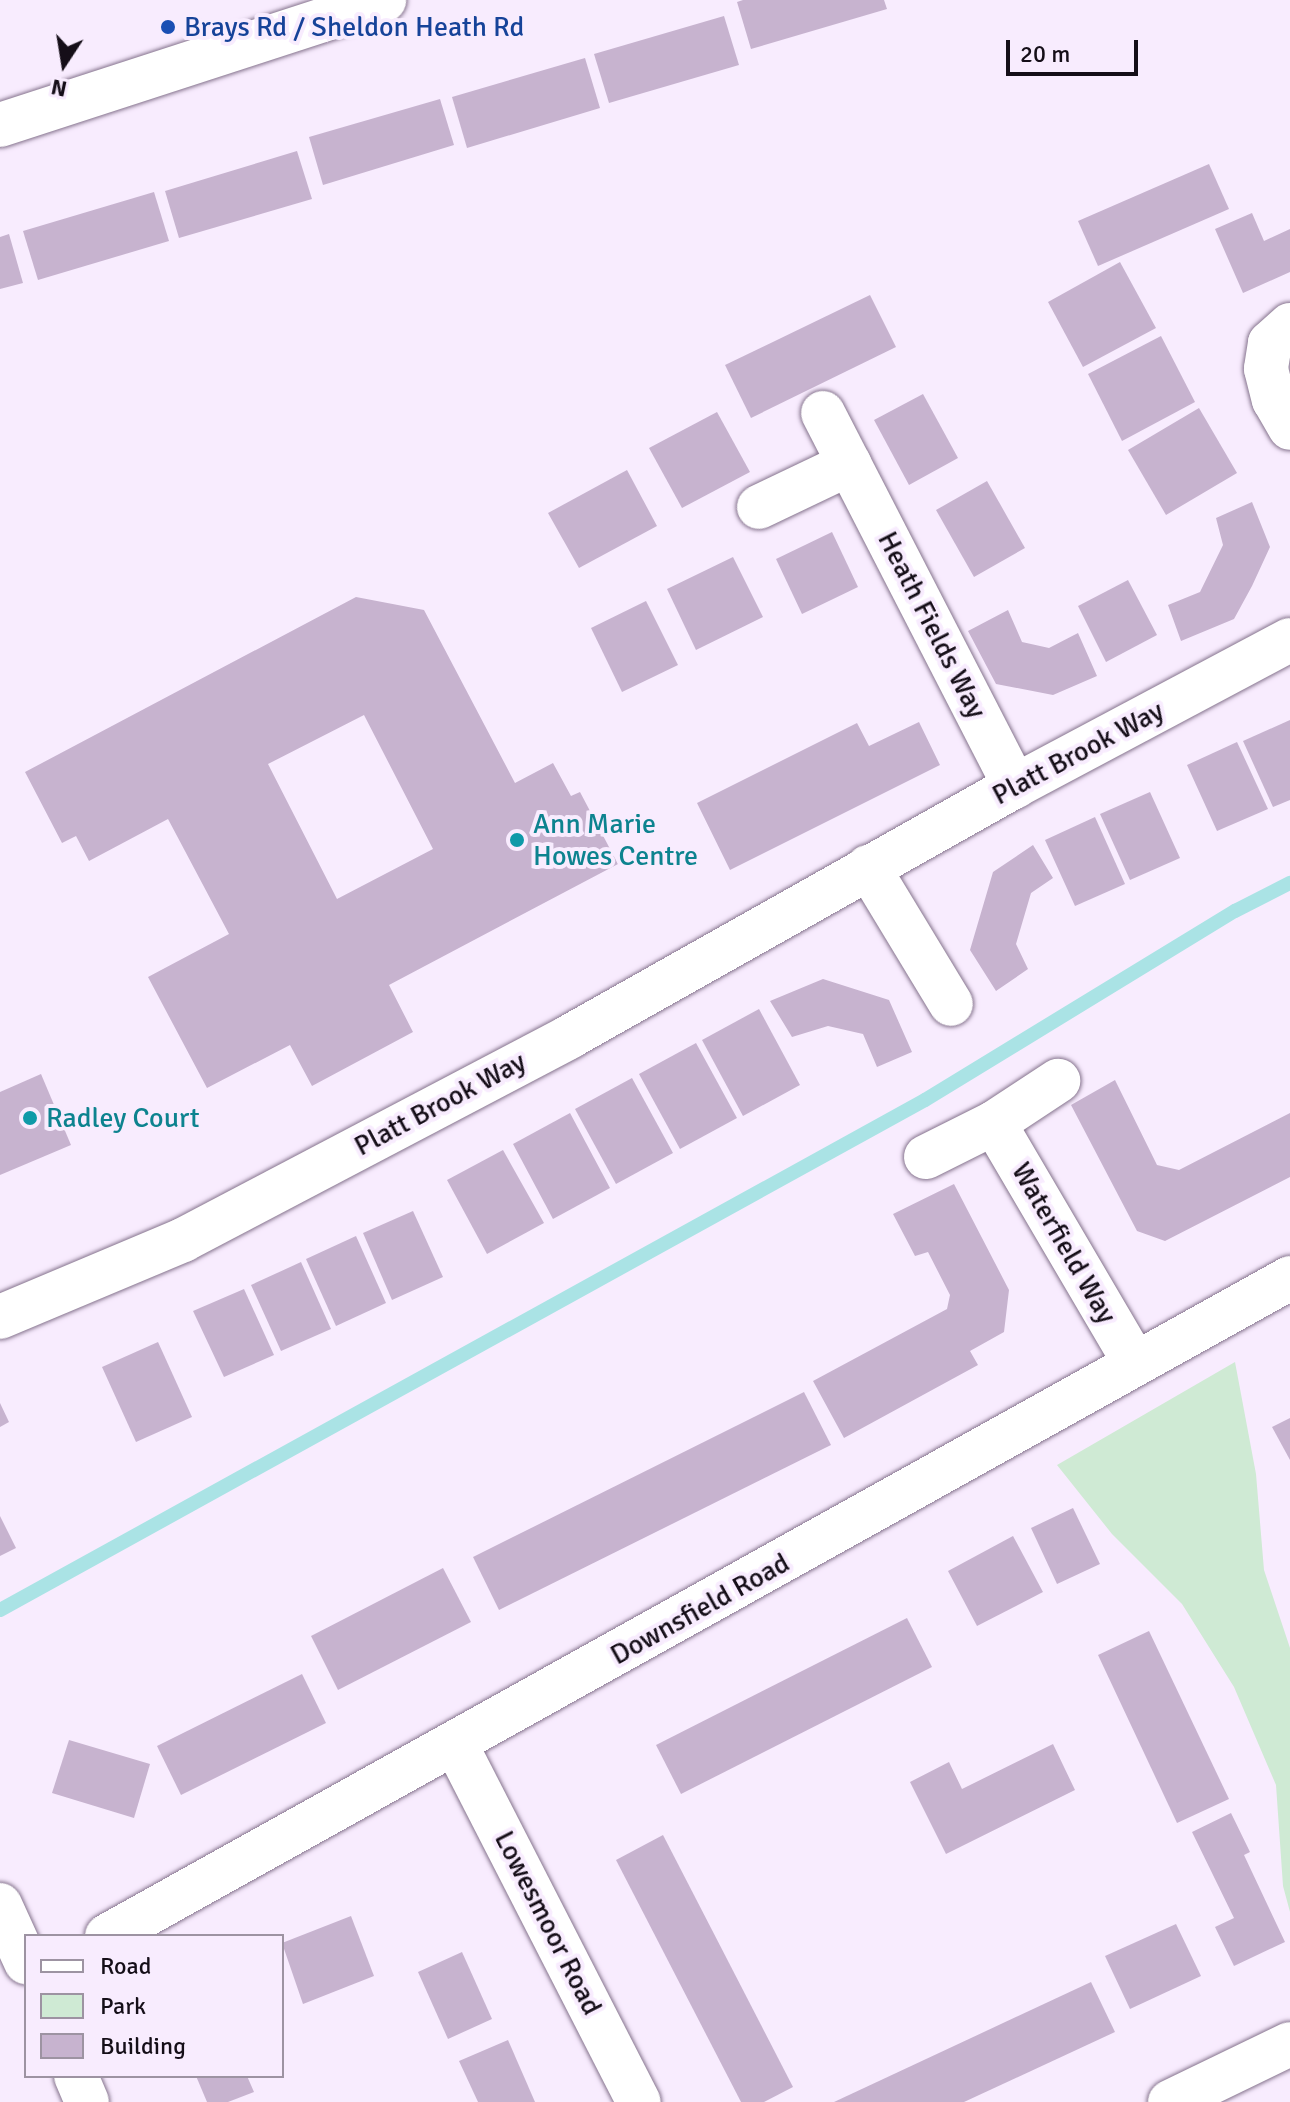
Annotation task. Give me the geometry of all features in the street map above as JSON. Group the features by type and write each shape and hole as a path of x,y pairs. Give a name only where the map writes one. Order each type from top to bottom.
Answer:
{"street":[{"path":"0,125 384,0"},
{"path":"1290,325 1270,343 1266,369 1274,400 1290,428"},
{"name":"Heath Fields Way","path":"823,413 1015,786"},
{"path":"759,507 849,464"},
{"name":"Platt Brook Way","path":"0,1317 183,1240 569,1037 1015,786 1290,640"},
{"path":"868,867 951,1004"},
{"path":"926,1157 994,1123 1058,1081"},
{"name":"Waterfield Way","path":"994,1123 1134,1362"},
{"name":"Downsfield Road","path":"111,1934 456,1745 1033,1423 1134,1362 1290,1278"},
{"name":"Lowesmoor Road","path":"456,1745 639,2102"},
{"path":"0,1905 24,1958"},
{"path":"1170,2102 1290,2044"},
{"path":"77,2078 87,2102"}],"green space":[{"path":"1235,1362 1256,1474 1264,1570 1290,1648 1290,1912 1283,1886 1276,1785 1234,1687 1182,1604 1112,1534 1057,1465"}],"building":[{"path":"884,0 887,9 751,49 737,2"},
{"path":"724,16 739,65 609,103 594,54"},
{"path":"585,58 600,108 467,148 452,97"},
{"path":"440,99 454,145 323,185 309,137"},
{"path":"297,151 312,199 179,238 165,191"},
{"path":"1209,164 1229,209 1098,266 1078,221"},
{"path":"154,192 169,241 38,280 23,231"},
{"path":"1252,213 1264,241 1290,229 1290,272 1243,293 1215,229"},
{"path":"9,234 23,283 0,289 0,237"},
{"path":"1120,262 1156,328 1083,367 1048,302"},
{"path":"870,295 896,347 751,418 725,365"},
{"path":"1161,336 1195,402 1122,441 1088,374"},
{"path":"923,394 958,458 909,485 874,420"},
{"path":"1199,408 1237,473 1166,515 1128,450"},
{"path":"717,412 750,472 682,508 649,448"},
{"path":"627,470 657,526 579,568 548,513"},
{"path":"987,481 1025,548 974,577 936,510"},
{"path":"1252,502 1270,547 1252,586 1234,619 1181,641 1168,605 1200,592 1223,545 1216,518"},
{"path":"832,532 858,587 802,614 776,559"},
{"path":"733,557 763,617 696,650 667,589"},
{"path":"1128,580 1157,635 1106,662 1078,606"},
{"name":"Ann Marie Howes Centre","path":"356,597 424,610 515,783 553,763 571,796 580,792 618,864 389,985 413,1032 312,1086 290,1045 207,1088 148,977 229,934 168,819 89,861 76,836 62,843 25,772","holes":["364,715 433,849 337,899 268,764"]},
{"path":"646,601 678,665 622,692 591,628"},
{"path":"1008,610 1022,642 1049,648 1078,633 1097,676 1053,695 996,684 968,631"},
{"path":"1290,720 1290,800 1273,807 1243,741"},
{"path":"919,722 940,765 730,870 697,803 857,723 869,746"},
{"path":"1237,742 1268,809 1217,831 1187,765"},
{"path":"1150,792 1180,858 1130,880 1100,814"},
{"path":"1095,817 1125,884 1075,906 1045,840"},
{"path":"1033,845 1053,878 1031,893 1016,944 1028,969 996,991 970,950 993,872"},
{"path":"823,979 889,1000 912,1052 877,1067 863,1034 828,1026 792,1037 770,1001"},
{"path":"759,1009 800,1085 743,1116 702,1040"},
{"path":"696,1043 737,1118 680,1149 639,1074"},
{"name":"Radley Court","path":"41,1074 71,1145 0,1175 0,1092"},
{"path":"632,1078 673,1153 616,1184 575,1109"},
{"path":"1115,1080 1157,1165 1179,1170 1290,1113 1290,1177 1165,1241 1137,1231 1071,1105"},
{"path":"570,1113 610,1188 553,1219 513,1144"},
{"path":"503,1150 544,1223 487,1254 447,1180"},
{"path":"954,1184 1009,1290 1004,1332 970,1351 978,1365 844,1438 813,1381 947,1309 950,1295 928,1252 915,1256 893,1214"},
{"path":"413,1211 443,1277 392,1300 363,1233"},
{"path":"356,1236 386,1303 336,1326 306,1259"},
{"path":"301,1262 331,1329 281,1351 251,1285"},
{"path":"244,1289 274,1355 224,1377 193,1311"},
{"path":"158,1342 192,1417 136,1442 102,1367"},
{"path":"804,1392 831,1445 499,1610 473,1557"},
{"path":"0,1403 9,1422 0,1427"},
{"path":"1290,1418 1290,1460 1272,1427"},
{"path":"1073,1508 1100,1564 1057,1584 1031,1528"},
{"path":"0,1516 16,1548 0,1556"},
{"path":"1013,1536 1043,1592 977,1626 948,1571"},
{"path":"443,1568 471,1622 338,1690 311,1636"},
{"path":"907,1618 932,1667 681,1794 656,1745"},
{"path":"1149,1631 1229,1799 1177,1823 1098,1655"},
{"path":"302,1674 326,1723 181,1795 157,1746"},
{"path":"69,1740 150,1764 134,1818 52,1793"},
{"path":"1053,1744 1075,1790 946,1854 910,1782 949,1762 962,1789"},
{"path":"1231,1813 1250,1852 1244,1855 1285,1942 1234,1966 1215,1927 1234,1918 1192,1832"},
{"path":"663,1835 793,2087 764,2102 741,2102 616,1860"},
{"path":"351,1916 374,1976 303,2004 284,1942"},
{"path":"1176,1924 1201,1976 1130,2009 1105,1956"},
{"path":"462,1952 492,2019 448,2039 418,1972"},
{"path":"1091,1982 1115,2032 964,2102 834,2102"},
{"path":"508,2040 535,2102 478,2102 459,2061"},
{"path":"197,2078 248,2078 254,2092 228,2102 207,2102"}],"waterway":[{"path":"0,1610 925,1100 1235,911 1290,883"}],"place":[{"name":"Brays Rd / Sheldon Heath Rd","path":"168,27"},
{"name":"Ann Marie Howes Centre","path":"517,840"},
{"name":"Radley Court","path":"30,1118"}]}
